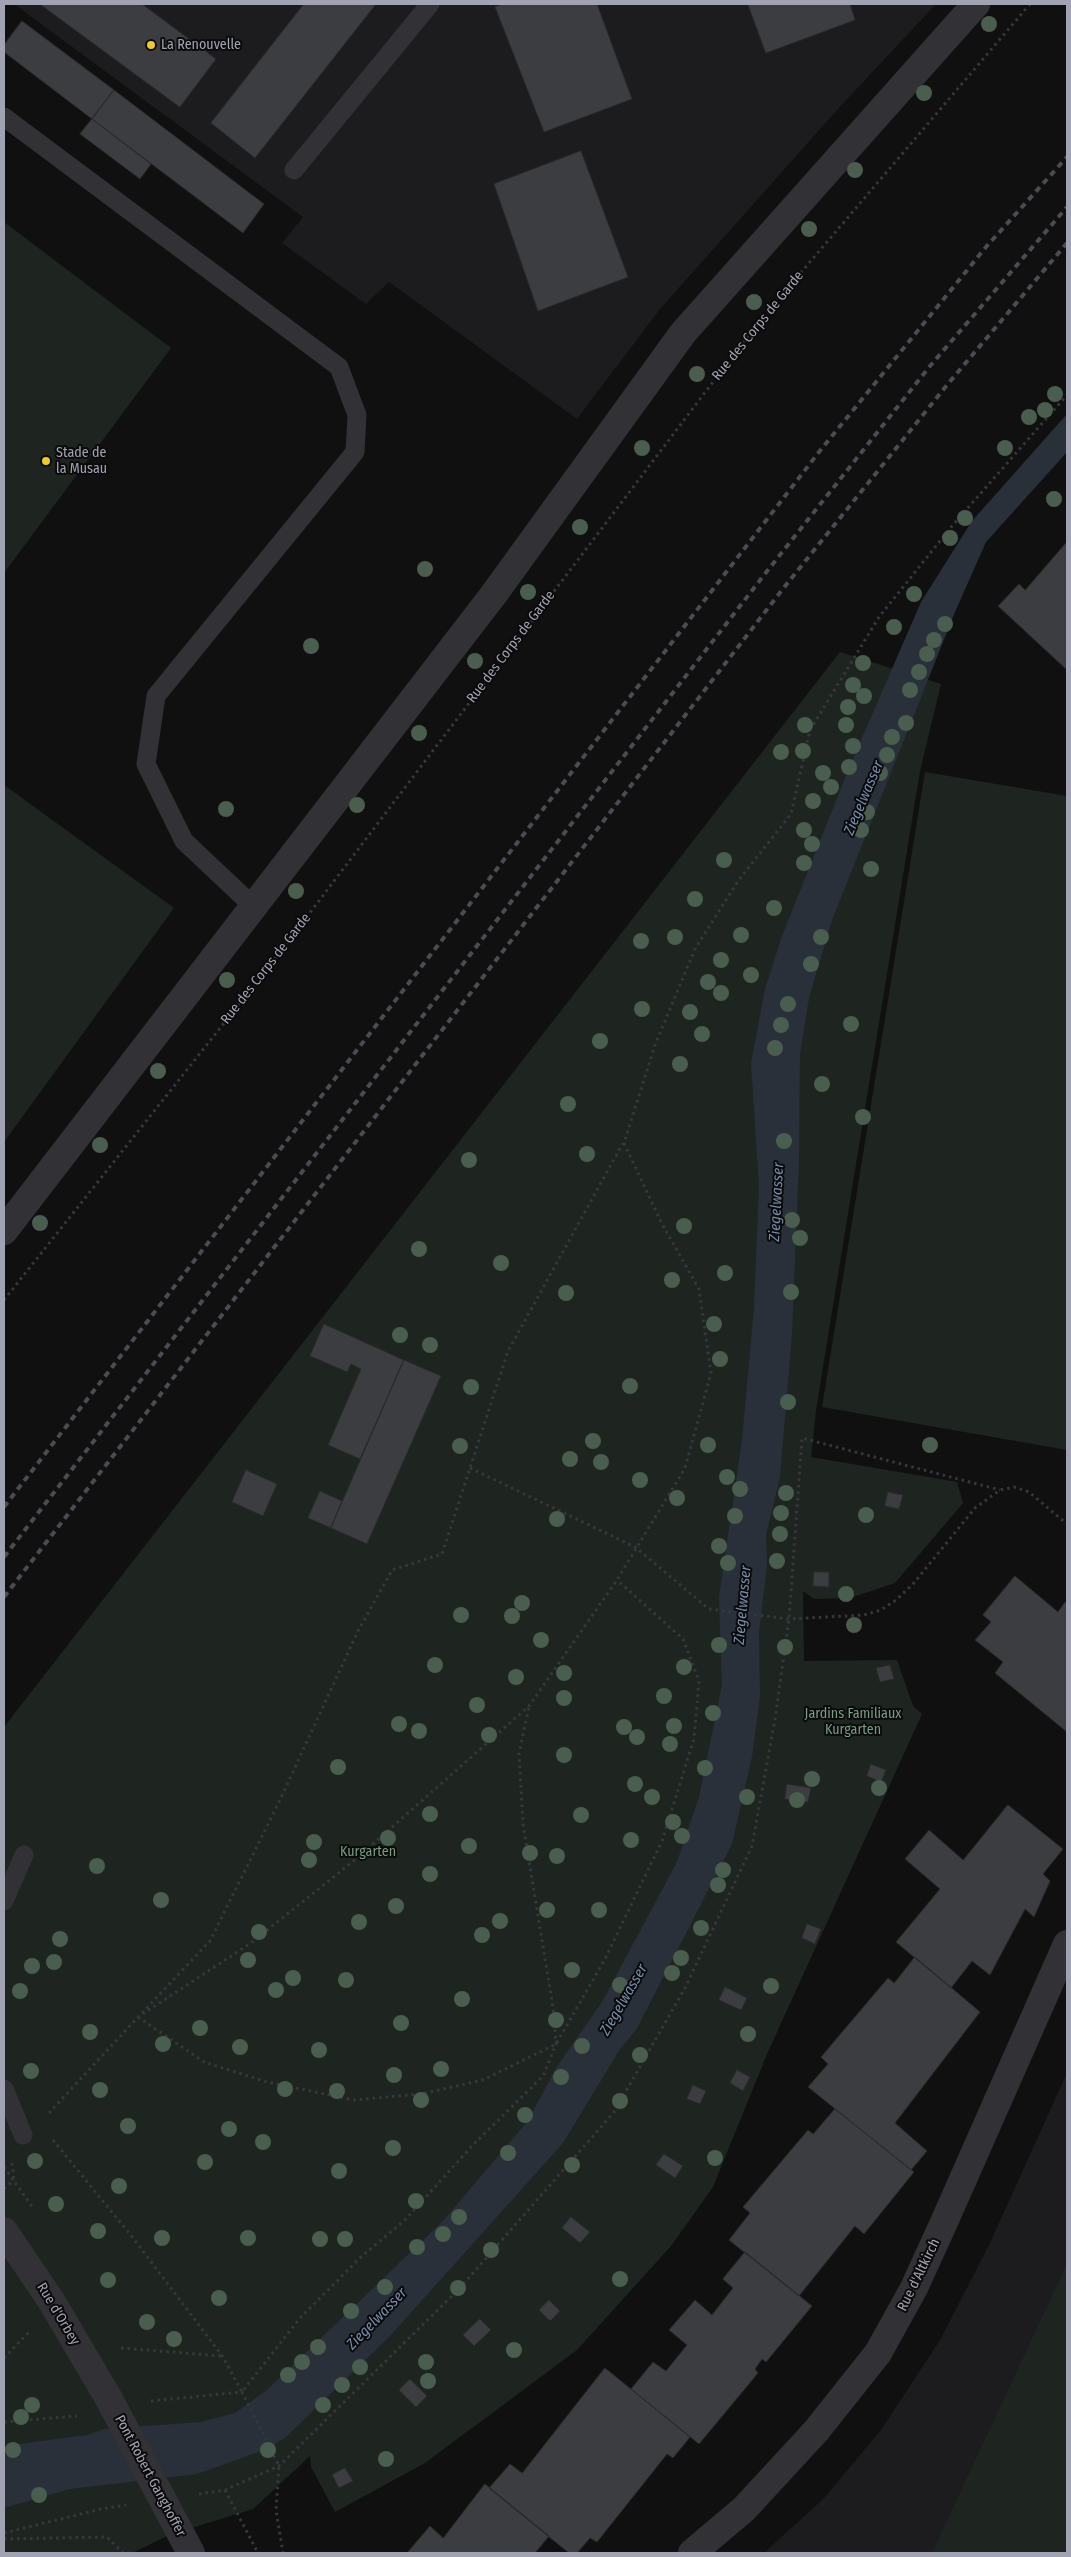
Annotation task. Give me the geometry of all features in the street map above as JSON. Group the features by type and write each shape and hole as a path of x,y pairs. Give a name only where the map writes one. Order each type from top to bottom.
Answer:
{"street":[{"path":"4,1232 494,594 683,333 976,4"},
{"name":"Rue d'Altkirch","path":"692,2553 744,2508 816,2431 878,2353 914,2288 1067,1944"},
{"name":"Rue d'Orbey","path":"4,2231 52,2302 108,2399"},
{"name":"Pont Robert Ganghoffer","path":"108,2399 192,2553"}],"lane":[{"path":"294,170 430,4"},
{"path":"4,117 339,367 357,415 355,452 156,696 146,764 184,841 253,906"},
{"path":"4,1901 24,1855"},
{"path":"4,2089 23,2135"}],"path":[{"name":"Rue des Corps de Garde","path":"4,1300 271,964 757,324 1030,4"},
{"path":"14,2180 11,2151 23,2135 39,2124 210,1941 279,1802 358,1630 392,1570 442,1554 508,1351 624,1142 655,1046 695,949 738,881 791,814 810,730 879,618 952,526 1067,395"},
{"path":"138,2017 266,1931 356,1859 529,1706 617,1580 635,1547 685,1468 711,1373 699,1289 661,1222 624,1142"},
{"path":"279,2466 459,2289 614,2112 686,1988 752,1846 775,1719 790,1618 802,1438 1000,1490"},
{"path":"470,1468 635,1547 709,1609 790,1618 864,1615 881,1610 896,1600 913,1584 975,1508 1000,1490 1014,1487 1029,1492 1067,1524"},
{"path":"242,2392 300,2318 361,2257 405,2220 472,2146 543,2076 556,2044 604,1959 662,1841 694,1739 699,1681 683,1639 617,1580"},
{"path":"529,1706 519,1753 522,1824 553,2008 556,2044"},
{"path":"138,2017 204,2062 267,2082 354,2100 421,2094 483,2080 556,2044"},
{"path":"39,2124 133,2238 223,2356 279,2466 276,2510 283,2553"},
{"path":"4,2167 14,2180"},
{"path":"4,2189 14,2180"},
{"path":"4,2358 32,2328"},
{"path":"120,2348 223,2356"},
{"path":"225,2490 258,2553"},
{"path":"4,2539 107,2537 123,2553"}],"shaded area":[{"path":"14,4 936,4 837,110 660,309 577,419 389,282 366,304 282,243 303,217"},
{"path":"1067,2073 1067,2553 764,2553 824,2498 881,2430 940,2340 989,2245"}],"green space":[{"name":"Stade de la Musau","path":"4,222 171,348 4,573"},
{"name":"Kurgarten","path":"840,652 941,684 920,771 816,1410 811,1457 957,1482 963,1503 895,1583 850,1598 814,1599 803,1591 804,1661 897,1660 913,1706 922,1714 767,2054 713,2187 671,2246 577,2350 425,2463 335,2512 311,2467 310,2456 253,2509 169,2535 132,2553 4,2553 4,1727"},
{"path":"925,772 1067,796 1067,1450 822,1407"},
{"path":"4,785 174,908 4,1142"},
{"path":"1067,2264 1067,2553 932,2553"}],"water":[{"name":"Ziegelwasser","path":"1067,414 1067,452 986,542 955,612 832,920 809,998 800,1054 799,1160 792,1334 780,1477 766,1535 767,1565 759,1632 760,1696 752,1757 732,1844 636,2030 620,2049 563,2143 390,2336 286,2437 267,2449 197,2474 70,2489 4,2508 4,2446 87,2435 104,2429 201,2422 235,2413 267,2390 443,2221 527,2122 558,2065 602,2002 677,1862 699,1797 722,1685 719,1597 742,1440 754,1308 759,1186 751,1063 765,989 782,936 852,761 921,602 972,521"}],"building":[{"path":"40,4 142,4 216,59 180,107"},
{"path":"304,4 376,4 255,158 211,123"},
{"path":"503,4 597,4 632,99 544,132 495,7"},
{"path":"748,4 850,4 855,20 766,53"},
{"path":"22,21 114,90 92,119 4,52 4,45"},
{"path":"114,90 264,204 243,233 92,119"},
{"path":"92,119 151,164 140,179 80,134"},
{"path":"581,151 628,277 538,311 494,184"},
{"path":"1067,542 1067,670 998,606 1019,584 1025,590"},
{"path":"324,1324 404,1360 360,1459 328,1445 361,1369 351,1364 347,1372 310,1356"},
{"path":"404,1360 441,1376 367,1544 331,1528"},
{"path":"246,1470 277,1484 263,1516 232,1502"},
{"path":"320,1491 342,1501 331,1528 308,1518"},
{"path":"888,1492 903,1495 899,1509 885,1506"},
{"path":"814,1572 829,1572 829,1587 813,1586"},
{"path":"1015,1576 1058,1612 1065,1602 1067,1604 1067,1732 995,1673 1003,1662 975,1640 991,1622 983,1615"},
{"path":"890,1665 894,1679 880,1682 876,1668"},
{"path":"871,1764 886,1770 881,1782 867,1776"},
{"path":"787,1784 811,1788 808,1802 785,1799"},
{"path":"1008,1805 1063,1849 1043,1874 1050,1881 1034,1917 1025,1909 990,1975 972,1961 951,1988 896,1942 940,1889 905,1859 929,1830 963,1860"},
{"path":"807,1924 821,1929 815,1944 802,1938"},
{"path":"915,1957 980,2012 895,2123 927,2151 911,2170 808,2087 828,2064 821,2057 888,1978 894,1983"},
{"path":"725,1987 747,1998 741,2010 719,2000"},
{"path":"737,2070 750,2077 743,2091 730,2083"},
{"path":"693,2085 706,2091 700,2104 687,2099"},
{"path":"835,2109 914,2172 864,2234 855,2226 799,2296 729,2240 750,2213 743,2207 808,2130 813,2134"},
{"path":"664,2154 683,2166 675,2178 656,2165"},
{"path":"571,2217 590,2232 580,2243 562,2228"},
{"path":"745,2252 812,2306 766,2362 762,2359 755,2369 758,2373 699,2444 631,2389 653,2362 666,2371 687,2345 669,2330 695,2300 712,2315 733,2288 723,2279"},
{"path":"549,2300 560,2311 550,2321 539,2310"},
{"path":"480,2319 491,2330 474,2346 463,2335"},
{"path":"605,2368 690,2437 673,2458 667,2454 597,2542 590,2538 577,2553 569,2553 489,2488 510,2464 522,2473"},
{"path":"410,2379 427,2396 416,2407 399,2390"},
{"path":"345,2468 353,2481 339,2488 332,2475"},
{"path":"485,2484 549,2536 535,2553 407,2553 430,2526 443,2538"}],"railway":[{"path":"4,1507 819,452 986,247 1067,157"},
{"path":"4,1557 764,575 930,366 1067,207"},
{"path":"4,1597 782,590 947,385 1067,243"}],"place":[{"name":"La Renouvelle","path":"151,45"},
{"name":"Stade de la Musau","path":"46,461"}],"park label":[{"name":"Jardins Familiaux Kurgarten","path":"853,1722"}]}
